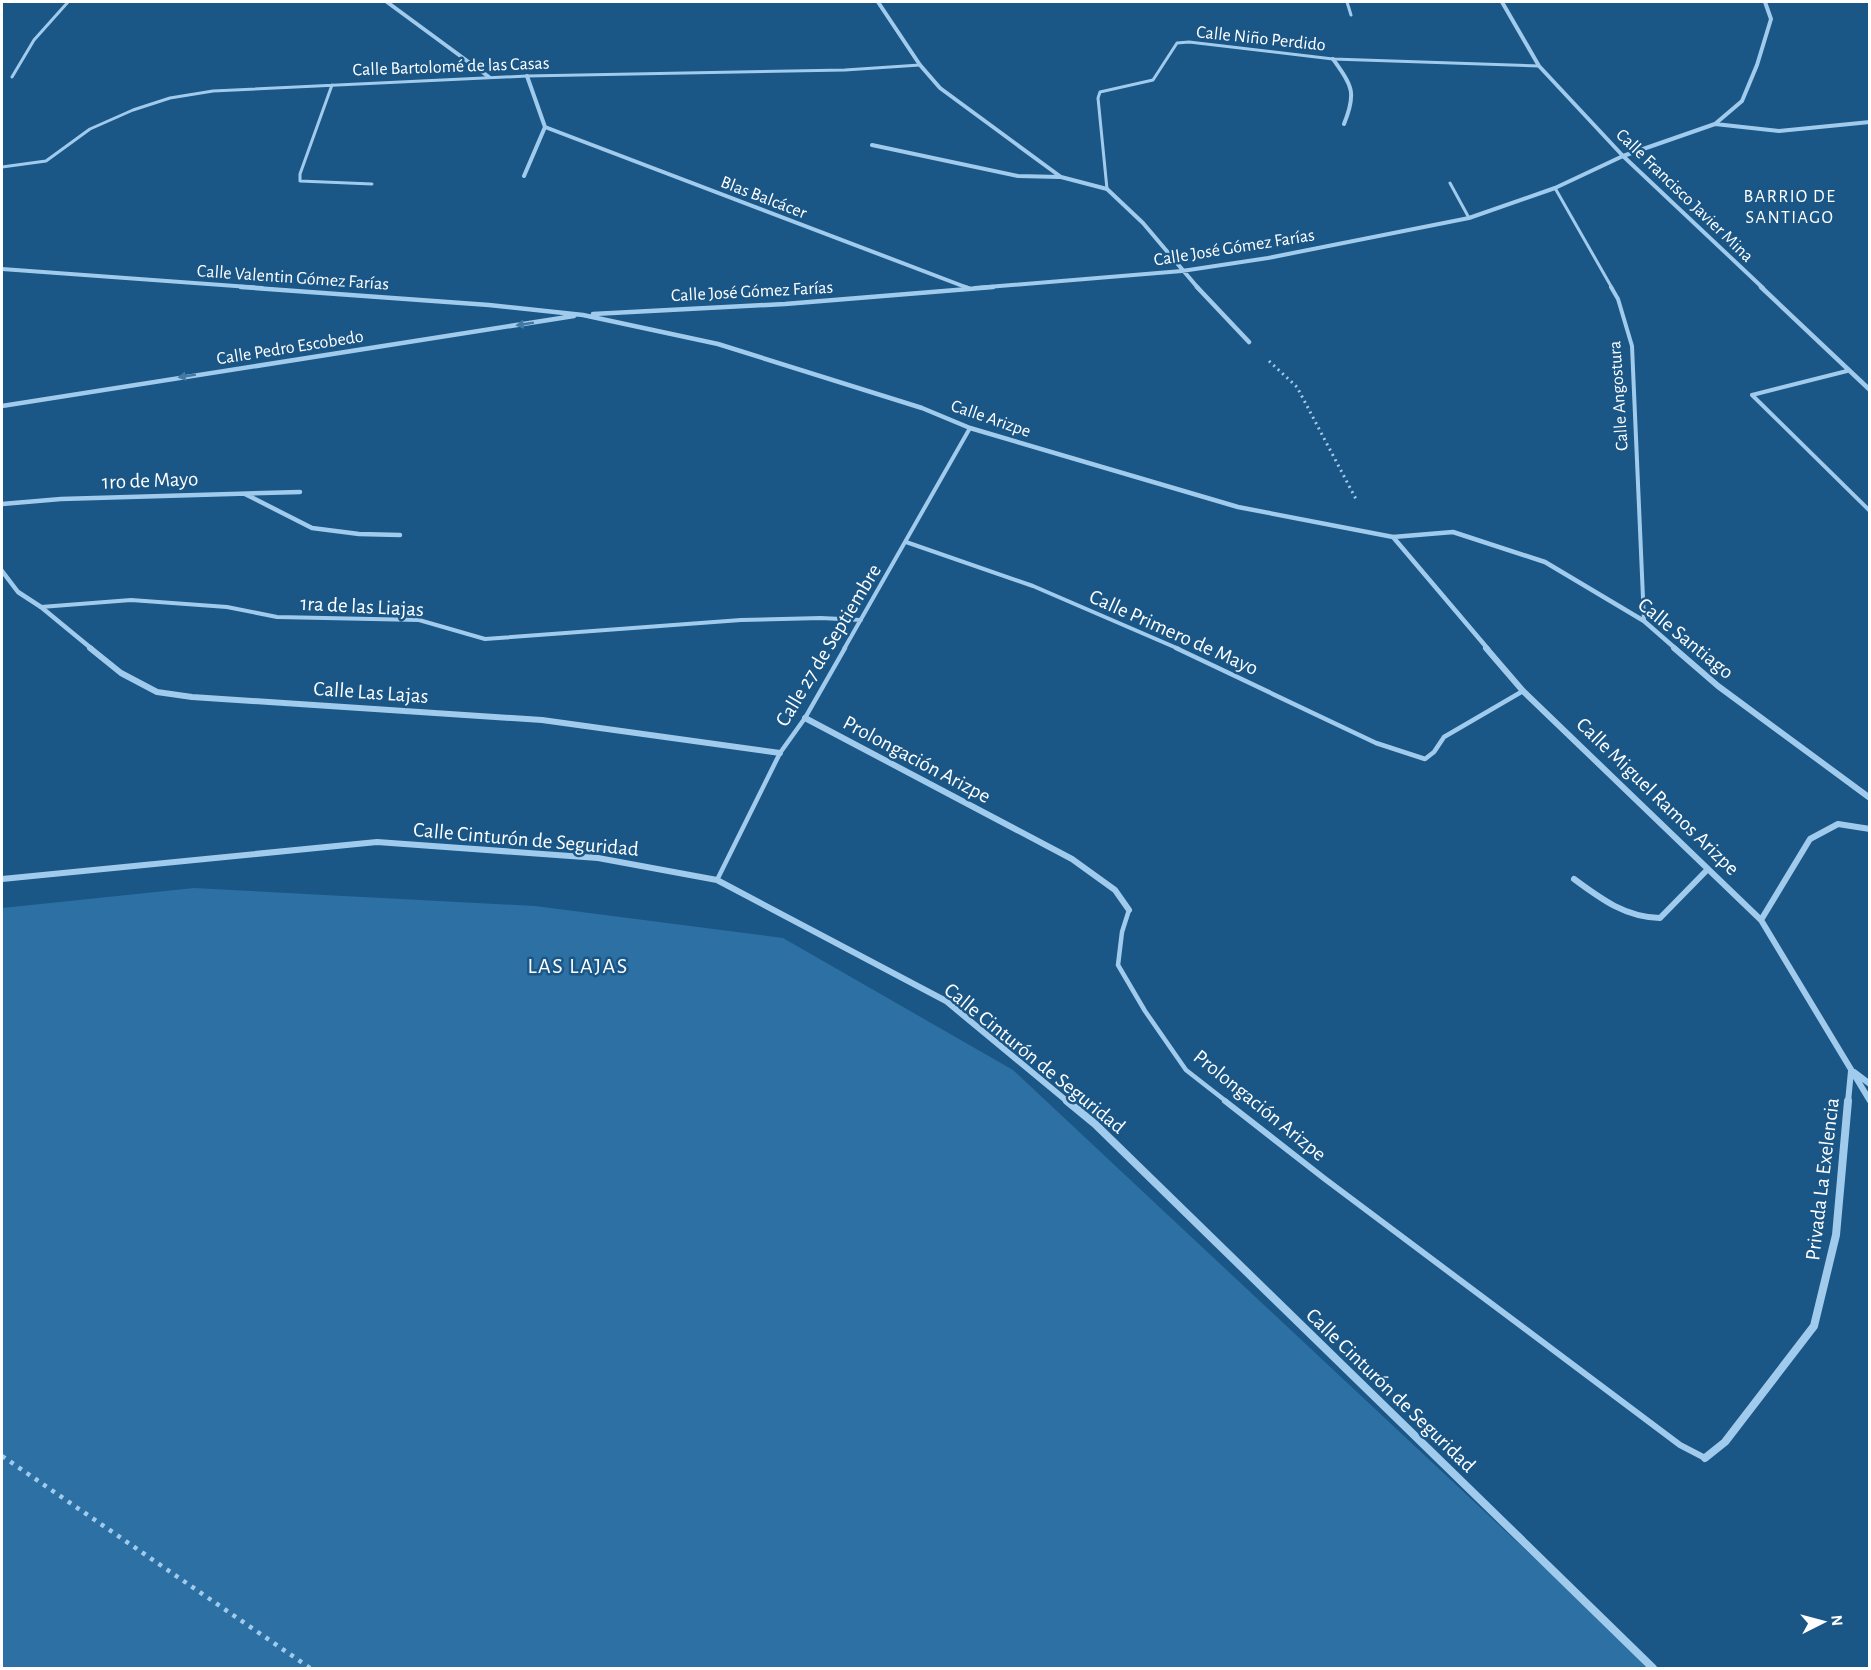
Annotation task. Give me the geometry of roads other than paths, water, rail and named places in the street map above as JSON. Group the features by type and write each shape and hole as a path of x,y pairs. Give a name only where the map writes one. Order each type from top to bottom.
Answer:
{"street":[{"path":"387,2 489,77"},
{"path":"878,2 920,64 940,88 1061,177"},
{"name":"Calle Francisco Javier Mina","path":"1502,2 1539,66 1623,156 1869,390"},
{"path":"1714,124 1742,101 1757,65 1771,20 1765,2"},
{"path":"1333,59 1352,86 1354,98 1344,124"},
{"path":"524,176 545,127 527,76"},
{"name":"Calle José Gómez Farías","path":"583,315 785,304 1182,271 1268,258 1469,218 1555,188 1623,156 1714,124 1779,131 1869,122"},
{"name":"Blas Balcácer","path":"545,127 973,290"},
{"path":"872,145 1018,176 1061,177 1107,189 1143,223 1182,271 1249,342"},
{"name":"Calle Valentin Gómez Farías","path":"2,269 489,304 583,315"},
{"name":"Calle Pedro Escobedo","path":"2,406 583,315"},
{"name":"Calle Arizpe","path":"583,315 718,344 922,408 970,429 1238,507 1393,537"},
{"name":"1ro de Mayo","path":"2,504 60,499 300,492"},
{"path":"243,493 312,528 359,534 400,535"},
{"name":"Calle Santiago","path":"1393,537 1453,532 1545,562 1644,621 1718,686 1869,798"},
{"name":"Calle Miguel Ramos Arizpe","path":"1393,537 1523,691 1761,920 1869,1101"},
{"name":"Calle Las Lajas","path":"2,571 18,592 40,607 121,673 157,692 192,697 542,720 780,753"},
{"name":"Prolongación Arizpe","path":"805,718 1072,859 1115,890 1129,910"},
{"path":"1761,920 1810,839 1838,824 1869,829"},
{"name":"Calle Cinturón de Seguridad","path":"2,879 377,842 598,858 717,880 946,1001 1095,1124 1653,1668"},
{"path":"1574,879 1616,908 1641,919 1660,918 1707,870"},
{"path":"1851,1070 1869,1084"},
{"name":"Privada La Exelencia","path":"1705,1458 1725,1442 1814,1326 1836,1235 1851,1070"}],"lane":[{"path":"12,77 34,40 68,2"},
{"path":"1347,2 1351,15"},
{"name":"Calle Niño Perdido","path":"1107,189 1098,98 1100,92 1153,80 1177,43 1189,42 1333,59 1539,66"},
{"name":"Calle Bartolomé de las Casas","path":"2,167 46,161 90,129 132,110 170,98 213,90 489,77 845,70 920,64"},
{"path":"332,84 300,174 300,181 372,184"},
{"path":"1450,183 1469,218"},
{"name":"Calle Angostura","path":"1555,188 1618,299 1632,346 1644,621"},
{"path":"1847,371 1762,390 1752,395 1869,511"},
{"name":"Calle 27 de Septiembre","path":"717,880 780,753 805,718 970,429"},
{"name":"Calle Primero de Mayo","path":"906,542 1033,586 1175,647 1376,743 1425,759 1434,752 1444,737 1523,691"},
{"name":"1ra de las Liajas","path":"40,607 131,600 227,607 277,617 419,620 485,639 741,620 821,618 861,620"},
{"name":"Prolongación Arizpe","path":"1129,910 1122,932 1118,965 1145,1011 1186,1070 1325,1179 1641,1417 1680,1445 1705,1458"}],"district":[{"name":"BARRIO DE SANTIAGO","path":"1790,206"},
{"name":"LAS LAJAS","path":"578,965"}]}
